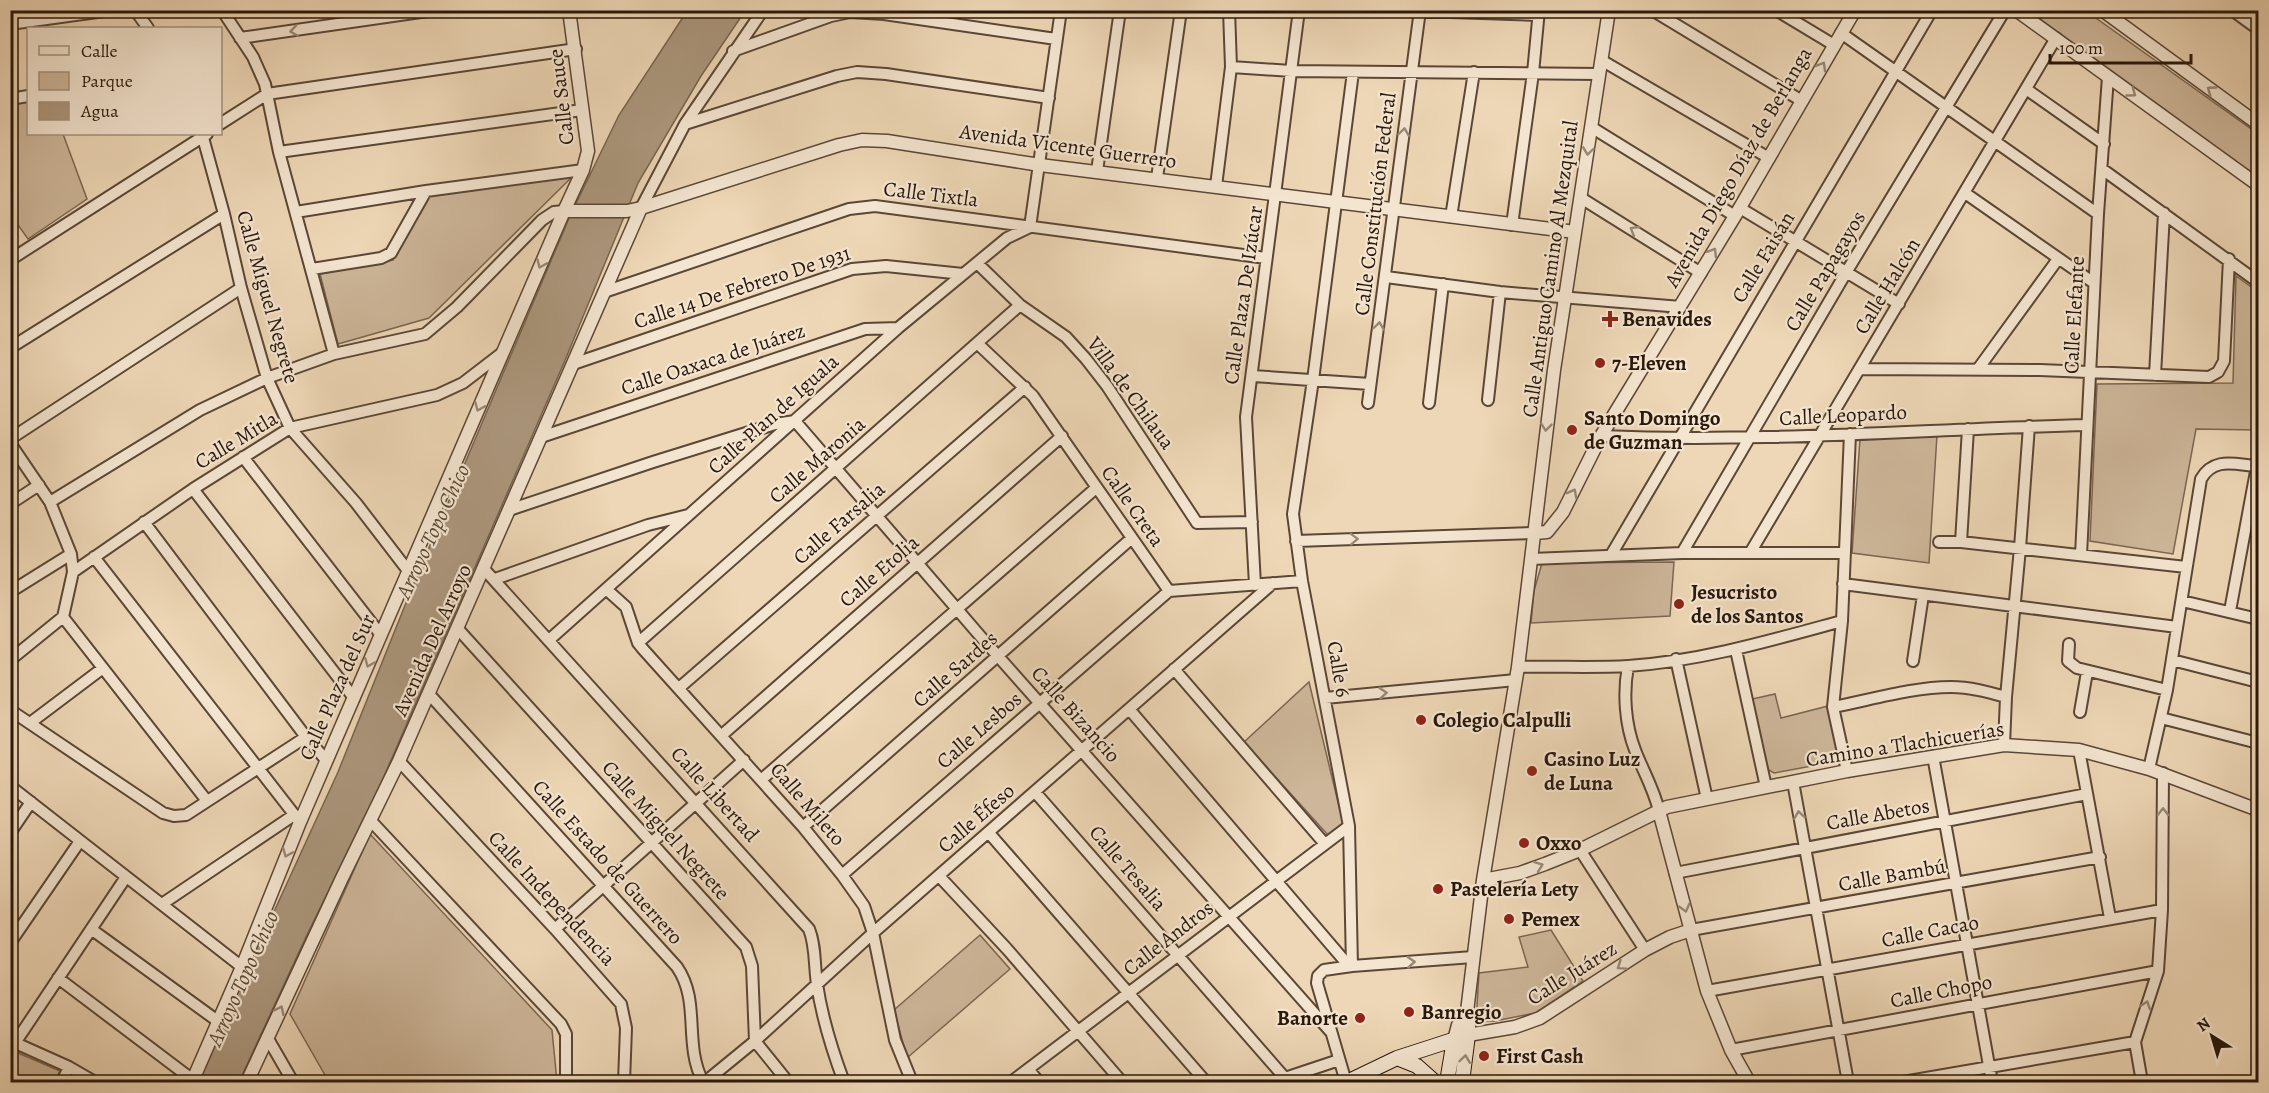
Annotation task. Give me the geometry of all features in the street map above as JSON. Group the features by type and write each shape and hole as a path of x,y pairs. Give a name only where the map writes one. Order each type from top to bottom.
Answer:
{"main road":[{"path":"1346,1083 1397,1058 1468,1035 1462,1083"},
{"path":"1447,1083 1454,1040"},
{"path":"1397,1058 1417,1066 1435,1083"}],"street":[{"path":"10,24 111,10"},
{"path":"135,10 147,27"},
{"path":"222,10 259,70 267,94 279,152 334,354"},
{"path":"240,38 435,10"},
{"name":"Calle Sauce","path":"564,210 583,170 588,151 569,10"},
{"path":"641,208 685,124 763,10"},
{"path":"1030,227 1041,165 1061,10"},
{"path":"1097,171 1120,10"},
{"path":"1157,178 1181,10"},
{"path":"1216,186 1231,67 1229,10"},
{"name":"Calle Plaza De Izúcar","path":"1255,585 1246,417 1253,376 1266,258 1277,193 1299,10"},
{"path":"1390,10 1539,13 1512,225"},
{"name":"Calle Antiguo Camino Al Mezquital","path":"1535,533 1547,418 1609,10"},
{"path":"1652,10 1802,101"},
{"path":"1776,10 1834,45"},
{"name":"Avenida Diego Díaz de Berlanga","path":"1535,533 1547,532 1563,512 1601,436 1681,307 1855,10"},
{"name":"Calle Faisán","path":"1611,555 1932,10"},
{"name":"Calle Papagayos","path":"1682,553 1847,271 2005,10"},
{"path":"2016,10 2259,185"},
{"path":"2102,10 2259,124"},
{"path":"2232,10 2259,29"},
{"name":"Calle Constitución Federal","path":"1368,403 1420,11"},
{"path":"733,51 831,16 850,12 884,14 1056,39"},
{"path":"1841,33 2098,214"},
{"name":"Calle Halcón","path":"1750,553 2056,38"},
{"path":"222,123 267,94 576,49"},
{"path":"1601,60 1769,158"},
{"path":"1231,67 1291,72 1599,74"},
{"path":"685,124 856,72 886,74 1049,98"},
{"name":"Calle 6","path":"1351,966 1349,826 1302,581 1293,514 1353,72"},
{"path":"1451,217 1474,72"},
{"name":"Calle Elefante","path":"2081,555 2094,283 2108,77"},
{"path":"2026,89 2104,144"},
{"path":"10,99 27,96"},
{"path":"279,152 582,110"},
{"path":"1591,127 1737,212 1795,241 1899,304"},
{"path":"10,260 204,135"},
{"name":"Calle Miguel Negrete","path":"204,135 241,288 267,378 290,428 356,503 409,572"},
{"name":"Avenida Vicente Guerrero","path":"564,210 627,211 641,208 839,145 862,140 887,141 1041,165 1575,232"},
{"path":"2102,169 2259,282"},
{"path":"297,212 426,191 583,170"},
{"path":"312,269 388,255 398,242 426,191"},
{"path":"1965,193 2094,283"},
{"path":"1581,198 1701,273"},
{"name":"Calle Tixtla","path":"604,292 849,209 875,206 1266,258"},
{"name":"Avenida Del Arroyo","path":"247,1083 399,761 641,208"},
{"path":"50,502 200,410 267,378 334,354 417,336 430,331 457,307 542,220 555,212 564,210"},
{"name":"Calle Plaza del Sur","path":"193,1081 242,967 297,818 354,698 564,210"},
{"path":"2155,375 2164,213"},
{"path":"10,348 224,214"},
{"name":"Calle Plan de Iguala","path":"549,640 898,328 1007,238 1030,227"},
{"path":"1978,369 2058,259"},
{"path":"1860,369 2091,371 2209,377 2218,372 2224,361 2229,259"},
{"name":"Villa de Chilaua","path":"977,262 1020,304 1066,337 1107,386 1195,522 1200,524 1252,522"},
{"name":"Calle 14 De Febrero De 1931","path":"573,364 852,269 886,266 963,274"},
{"path":"1386,277 1500,292 1681,307"},
{"path":"1428,403 1443,284"},
{"path":"10,660 63,617 73,572 71,554 50,502 10,441 241,288"},
{"path":"1488,400 1500,292"},
{"name":"Calle Maronia","path":"638,643 1020,304"},
{"name":"Calle Oaxaca de Juárez","path":"541,436 865,329 898,328"},
{"name":"Calle Creta","path":"977,343 1025,387 1062,436 1169,591"},
{"name":"Calle Mitla","path":"73,572 193,489 290,428 437,395 463,383 502,353"},
{"path":"1253,376 1370,384"},
{"name":"Calle Farsalia","path":"679,688 1025,387"},
{"path":"509,510 664,458 775,424 795,421"},
{"name":"Calle Bizancio","path":"795,421 957,610 1330,1031"},
{"name":"Calle Leopardo","path":"1601,436 1680,440 1748,439 2087,425"},
{"path":"2004,745 2029,426"},
{"path":"1961,542 1968,429"},
{"path":"1847,771 1833,707 1842,621 1850,434"},
{"name":"Calle Etolia","path":"722,735 1062,436"},
{"path":"243,457 381,635"},
{"path":"2149,769 2167,690 2198,489 2205,471 2220,463 2258,466 2230,611"},
{"path":"10,504 39,485"},
{"path":"761,780 1096,488"},
{"path":"193,489 354,698"},
{"path":"495,579 648,525 691,514"},
{"path":"144,522 306,737 326,760"},
{"path":"1296,541 1535,533 1518,667 1483,880 1466,1020 1469,1026 1468,1035"},
{"name":"Calle Sardes","path":"803,827 1132,538"},
{"path":"1939,542 1961,542 2186,567"},
{"path":"1531,559 1682,553 1844,553"},
{"path":"10,592 71,554"},
{"path":"94,557 297,818 162,904"},
{"name":"Calle Libertad","path":"484,568 809,929 813,938 817,983 826,1028 844,1083"},
{"path":"1169,591 1302,581"},
{"name":"Calle Éfeso","path":"704,1083 755,1041 873,933 1273,583"},
{"path":"1843,584 2177,627"},
{"name":"Calle Mileto","path":"606,589 626,607 638,643 803,827 864,906 873,933 892,1029 912,1083"},
{"name":"Calle Lesbos","path":"842,875 1169,591"},
{"path":"1913,661 1923,595"},
{"path":"2182,600 2259,619"},
{"path":"63,617 207,801"},
{"path":"1518,667 1629,666 1676,660 1736,650 1842,621"},
{"name":"Calle Miguel Negrete","path":"458,629 746,948 752,966 755,1041"},
{"path":"2069,644 2068,661 2072,665 2087,672 2167,690"},
{"path":"1736,650 1766,787"},
{"path":"1676,660 1707,799"},
{"path":"2172,660 2259,682"},
{"path":"1629,666 1625,683 1628,726 1633,747 1655,794 1707,991 1731,1050 1749,1083"},
{"path":"30,723 103,668"},
{"path":"1174,669 1325,844"},
{"path":"2080,712 2087,672"},
{"path":"1324,698 1516,680"},
{"path":"1833,707 1950,687 1969,688 2006,697"},
{"name":"Calle Estado de Guerrero","path":"429,694 682,975 690,1001 692,1051 704,1083"},
{"path":"1129,709 1351,966"},
{"path":"10,710 163,813 174,816 186,815 306,737"},
{"path":"2161,718 2259,743"},
{"name":"Camino a Tlachicuerías","path":"1483,880 1520,873 1580,850 1667,807 1847,771 2004,745 2079,750 2163,773 2259,810"},
{"path":"2079,750 2110,918"},
{"path":"1933,756 1992,1083"},
{"path":"555,929 744,760"},
{"name":"Calle Independencia","path":"399,761 555,929 621,1004 626,1028 624,1083"},
{"path":"2142,1083 2135,1042 2158,971 2162,910 2163,773"},
{"path":"1793,782 1848,1083"},
{"path":"10,786 242,967"},
{"name":"Calle Tesalia","path":"1035,792 1285,1078"},
{"name":"Calle Abetos","path":"1675,873 2087,794"},
{"path":"10,833 32,802"},
{"path":"371,821 555,1017 566,1034 566,1083"},
{"name":"Calle Andros","path":"1011,1083 1349,826"},
{"path":"988,833 1206,1083"},
{"path":"10,943 80,841"},
{"path":"1580,850 1646,950"},
{"name":"Calle Bambú","path":"1691,930 2100,857"},
{"path":"939,876 1007,949 1122,1083"},
{"path":"95,1083 69,1067 13,1042 126,877"},
{"name":"Calle Cacao","path":"1707,991 2162,910"},
{"path":"91,929 219,1022"},
{"name":"Calle Juárez","path":"1468,1035 1515,1027 1540,1018 1646,950 1670,937 1691,930"},
{"path":"1346,1083 1317,979 1324,970 1473,957"},
{"name":"Calle Chopo","path":"1731,1050 2158,971"},
{"path":"58,978 193,1081"},
{"path":"1454,1040 1458,1025 1466,1020"},
{"path":"267,1037 292,1083"},
{"path":"755,1041 789,1083"},
{"path":"1903,1083 2135,1042"},
{"path":"1273,1083 1339,1060"},
{"path":"62,1083 69,1067"},
{"path":"1028,1070 1039,1083"}],"green space":[{"path":"2022,11 2086,11 2258,134 2258,177"},
{"path":"27,100 27,135 63,135 87,199 28,239 11,215 10,103"},
{"path":"573,176 429,318 338,344 320,274 393,260 431,192"},
{"path":"2236,276 2258,292 2258,430 2196,429 2173,554 2090,541 2097,384 2233,383"},
{"path":"1937,435 1929,563 1852,553 1860,439"},
{"path":"1674,562 1670,616 1531,623 1534,591 1542,563"},
{"path":"1309,682 1343,823 1328,835 1244,742"},
{"path":"1775,694 1781,718 1828,706 1839,761 1774,773 1767,769 1752,699"},
{"path":"370,834 552,1030 557,1082 329,1082 290,1014"},
{"path":"1551,930 1583,981 1535,1013 1495,1021 1476,1022 1479,973 1528,967 1519,937"},
{"path":"980,935 1010,969 907,1058 894,1010"},
{"path":"11,1050 60,1071 54,1082 11,1082"}],"water":[{"name":"Arroyo Topo Chico","path":"687,11 745,11 701,76 638,183 566,358 378,790 306,937 239,1082 192,1082 338,772 414,583 570,216 619,115"}],"place":[{"name":"Benavides","path":"1610,319"},
{"name":"7-Eleven","path":"1600,363"},
{"name":"Santo Domingo de Guzman","path":"1572,430"},
{"name":"Jesucristo de los Santos","path":"1679,604"},
{"name":"Colegio Calpulli","path":"1421,720"},
{"name":"Casino Luz de Luna","path":"1532,771"},
{"name":"Oxxo","path":"1524,843"},
{"name":"Pastelería Lety","path":"1438,889"},
{"name":"Pemex","path":"1509,919"},
{"name":"Banregio","path":"1409,1012"},
{"name":"Banorte","path":"1360,1018"},
{"name":"First Cash","path":"1484,1056"}]}
